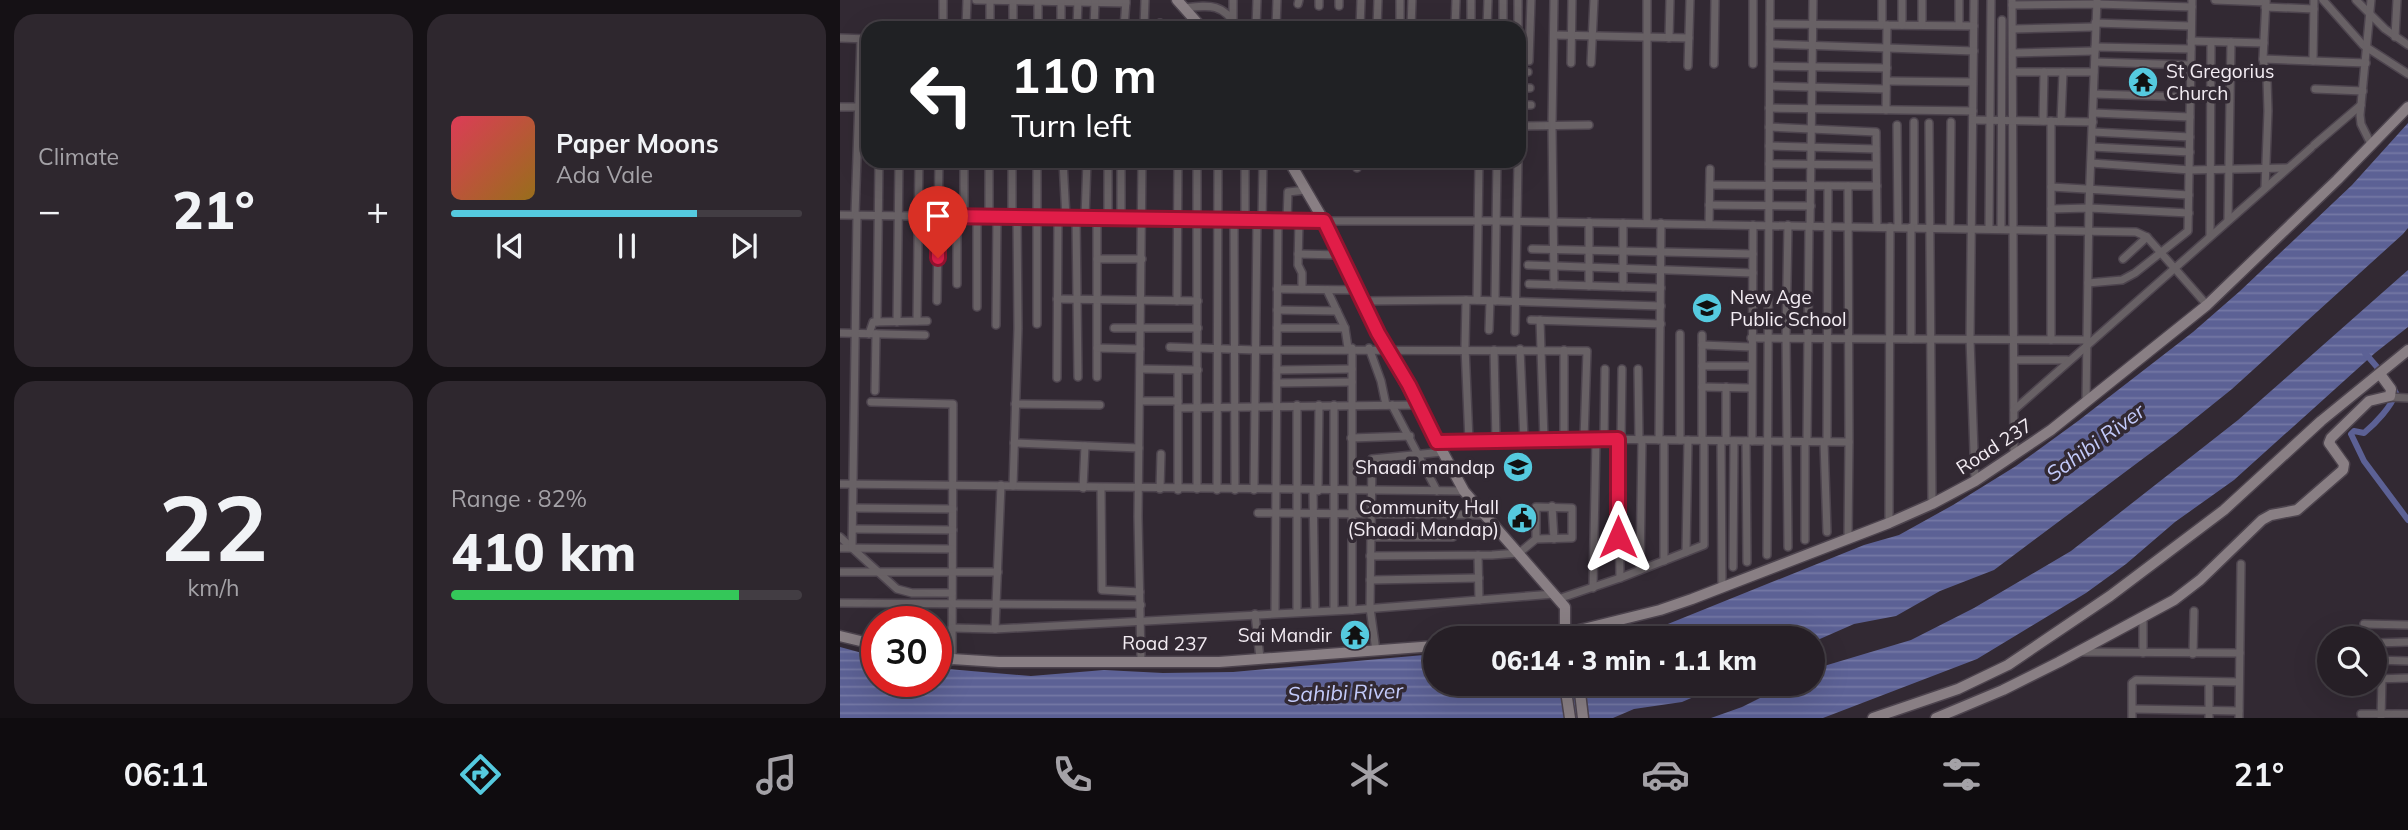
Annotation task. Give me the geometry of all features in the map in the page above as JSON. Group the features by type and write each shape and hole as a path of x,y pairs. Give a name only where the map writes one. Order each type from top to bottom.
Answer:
{"street":[{"path":"943,0 943,21"},
{"path":"966,21 967,0"},
{"path":"976,0 1126,1 1125,21"},
{"path":"990,0 990,21"},
{"path":"1144,21 1145,0"},
{"path":"1233,0 1233,20"},
{"path":"1256,21 1257,0"},
{"path":"1276,21 1277,0"},
{"path":"1360,21 1361,0"},
{"path":"1377,21 1378,0"},
{"path":"1399,21 1400,0"},
{"path":"1411,21 1412,0"},
{"path":"1455,21 1456,0"},
{"path":"1471,0 1471,21"},
{"path":"1487,21 1488,0"},
{"path":"1503,0 1503,21"},
{"path":"1518,0 1518,21"},
{"path":"1529,61 1531,0"},
{"path":"1554,285 1552,125 1555,0"},
{"path":"1571,63 1572,0"},
{"path":"1591,63 1594,0"},
{"path":"1647,0 1647,223"},
{"path":"1669,38 1670,0"},
{"path":"1688,65 1690,0"},
{"path":"1714,0 1714,64"},
{"path":"1752,0 1753,64"},
{"path":"1767,555 1770,0"},
{"path":"1805,540 1813,0"},
{"path":"1882,0 1886,48 1886,110"},
{"path":"1902,0 1902,25"},
{"path":"1922,0 1922,25"},
{"path":"1959,0 1959,25"},
{"path":"1975,0 1970,339 1975,481"},
{"path":"1989,228 1991,0"},
{"path":"2214,0 2314,9"},
{"path":"2313,61 2314,0"},
{"path":"2323,0 2367,48 2408,74"},
{"path":"2357,0 2370,16 2408,46"},
{"path":"2371,0 2360,121 2371,144"},
{"path":"2395,37 2397,0"},
{"path":"1013,1 1013,21"},
{"path":"1038,1 1038,21"},
{"path":"1061,1 1062,21"},
{"path":"1077,21 1078,1"},
{"path":"1094,21 1095,1"},
{"path":"2086,402 2097,2"},
{"path":"2014,455 2012,3 2192,3 2188,231 2122,280 2088,283"},
{"path":"2265,3 2263,59 2268,92 2265,188"},
{"path":"1181,4 1219,7 1233,20"},
{"path":"1181,4 1196,21"},
{"path":"2001,229 2002,20"},
{"path":"1770,24 1974,26"},
{"path":"2013,29 2095,25 2191,26"},
{"path":"1554,35 1689,38"},
{"path":"840,38 861,38"},
{"path":"2013,52 2211,42 2264,43"},
{"path":"2210,236 2211,42"},
{"path":"2228,220 2231,42"},
{"path":"1770,44 1974,51"},
{"path":"2263,59 2366,63"},
{"path":"2095,62 2191,65"},
{"path":"1770,66 1886,68"},
{"path":"2014,72 2094,72"},
{"path":"2044,72 2051,187 2051,340"},
{"path":"2062,121 2063,72"},
{"path":"1770,86 1972,82"},
{"path":"2315,89 2363,91"},
{"path":"2094,94 2190,97"},
{"path":"852,548 856,215 861,99"},
{"path":"1526,105 1531,105"},
{"path":"2014,410 2087,342 2361,105"},
{"path":"840,107 859,107"},
{"name":"Road 237","path":"1594,626 1660,610 1848,540 1932,504 1975,481 2086,402 2207,305 2408,107"},
{"path":"1769,108 1973,111"},
{"path":"2094,113 2190,117"},
{"path":"1973,120 2093,122"},
{"path":"1911,339 1914,122"},
{"path":"1950,228 1951,122"},
{"path":"1929,123 1932,504"},
{"path":"1526,126 1589,125"},
{"path":"1889,523 1889,339 1897,125"},
{"path":"1769,127 1876,132 1877,227"},
{"path":"2093,132 2190,137"},
{"path":"1769,146 1876,149"},
{"path":"2092,147 2190,152"},
{"path":"2091,163 2190,170 2288,168"},
{"path":"1769,164 1876,165"},
{"path":"877,322 879,168"},
{"path":"897,322 899,168"},
{"path":"917,321 919,168"},
{"path":"937,301 939,168"},
{"path":"957,284 963,168"},
{"path":"990,168 996,325"},
{"path":"1012,168 1016,404 1013,486"},
{"path":"1037,168 1037,324"},
{"path":"1057,378 1057,299 1063,168"},
{"path":"1085,218 1087,168"},
{"path":"1108,168 1108,219"},
{"path":"1121,168 1121,219"},
{"path":"1141,660 1139,448 1142,168"},
{"path":"1177,301 1178,168"},
{"path":"1197,168 1197,489"},
{"path":"1217,489 1218,168"},
{"path":"1245,168 1245,220"},
{"path":"1254,491 1255,349 1263,168"},
{"path":"1293,168 1324,221 1356,290 1464,491 1556,597 1566,611 1565,624"},
{"path":"1477,300 1479,168"},
{"path":"1489,330 1497,168"},
{"path":"1515,332 1518,168"},
{"path":"1709,224 1710,169"},
{"path":"1710,185 1877,186"},
{"path":"1827,532 1828,186"},
{"path":"1847,186 1848,540"},
{"path":"2051,187 2189,195"},
{"path":"1275,613 1277,289 1282,221 1287,194 1291,191 1306,190"},
{"path":"1709,205 1811,206"},
{"path":"2051,209 2090,208 2189,213"},
{"path":"840,215 1260,221 1478,220 2136,232 2147,237 2207,305"},
{"path":"976,216 977,307"},
{"path":"1076,218 1078,377"},
{"path":"1097,218 1097,377"},
{"path":"1234,220 1235,491"},
{"path":"1299,221 1298,265 1303,277 1302,289"},
{"path":"1589,222 1589,286"},
{"path":"1623,223 1623,287"},
{"path":"1661,223 1664,561"},
{"path":"1746,562 1753,225"},
{"path":"1788,225 1788,547"},
{"path":"2123,259 2147,237"},
{"path":"1532,249 1753,254"},
{"path":"1298,254 1340,255"},
{"path":"1097,259 1142,259"},
{"path":"1528,265 1753,273"},
{"path":"1529,284 1661,288"},
{"path":"1277,289 1356,290"},
{"path":"1327,290 1345,328 1352,369 1352,610"},
{"path":"1057,299 1198,301"},
{"path":"1466,300 1469,441"},
{"path":"1362,301 1477,300 1661,306"},
{"path":"1277,310 1337,311"},
{"path":"1544,440 1536,320 1661,324"},
{"path":"875,391 873,334 870,323 926,321"},
{"path":"1114,328 1198,328"},
{"path":"1277,328 1345,328"},
{"path":"840,333 925,335"},
{"path":"1680,334 1686,552"},
{"path":"953,628 995,629 1556,597 1593,588 1664,561 1704,545 1702,335"},
{"path":"1702,345 1751,343 1769,338 2087,342"},
{"path":"1170,347 1587,351 1584,439"},
{"path":"1097,348 1140,349"},
{"path":"1369,348 1389,405 1409,436 1437,491"},
{"path":"1494,349 1496,440"},
{"path":"1520,349 1524,440"},
{"path":"1564,350 1564,439"},
{"path":"1873,718 1958,688 2029,652 2110,596 2224,510 2321,421 2408,350"},
{"path":"2014,360 2067,360"},
{"path":"1702,366 1751,366"},
{"path":"1140,369 1198,370"},
{"path":"1277,370 1352,369"},
{"path":"1593,588 1605,369"},
{"path":"1620,578 1622,369"},
{"path":"1638,369 1640,570"},
{"path":"1178,370 1178,489"},
{"path":"2382,372 2391,389 2392,394 2389,397"},
{"path":"1277,383 1352,382"},
{"path":"1702,387 1751,388"},
{"path":"1726,387 1733,567"},
{"path":"1936,718 2003,690 2143,617 2190,589 2262,520 2271,515 2297,510 2342,473 2344,464 2331,445 2331,438 2370,401 2389,397 2408,398"},
{"path":"1140,401 1198,407 1419,405"},
{"path":"872,402 953,404 952,661"},
{"path":"1016,404 1100,405"},
{"path":"1297,405 1297,612"},
{"path":"1315,611 1314,514 1319,405"},
{"path":"1334,405 1334,610"},
{"path":"1352,438 1409,436"},
{"path":"1437,442 1620,439 1849,442"},
{"path":"1722,587 1727,441"},
{"path":"1014,443 1139,448"},
{"path":"1083,488 1085,446"},
{"path":"1376,651 1370,608 1372,459 1443,452"},
{"path":"1160,489 1161,454"},
{"path":"840,484 1235,491 1464,491"},
{"path":"995,629 1001,485"},
{"path":"1101,488 1102,605"},
{"path":"1370,556 1519,553 1536,539 1572,538 1572,509 1537,506 1536,539"},
{"path":"1552,506 1554,539"},
{"path":"853,508 953,509"},
{"path":"1258,513 1484,514"},
{"path":"853,529 953,530"},
{"path":"840,537 897,589 904,592 952,593"},
{"path":"1370,537 1453,537"},
{"path":"840,548 953,549"},
{"path":"1478,555 1479,600"},
{"path":"2133,709 2239,714 2241,564"},
{"path":"840,572 998,572"},
{"path":"1370,580 1479,578"},
{"path":"1102,590 1140,592"},
{"path":"840,603 1141,605"},
{"path":"2193,654 2194,611"},
{"path":"1255,614 1260,658"},
{"path":"2143,617 2143,653"},
{"path":"2364,624 2408,625"},
{"path":"840,636 861,641"},
{"path":"2387,643 2408,642"},
{"name":"Road 237","path":"952,661 1219,662 1423,647"},
{"path":"2075,652 2240,653"},
{"path":"2387,660 2408,661"},
{"path":"2387,679 2408,678"},
{"path":"2132,718 2132,683 2136,680 2239,682"},
{"path":"2209,683 2209,714"},
{"path":"1567,696 1570,718"},
{"path":"1580,696 1583,718"},
{"path":"2379,696 2381,716"},
{"path":"2361,714 2408,714"}],"water":[{"name":"Sahibi River","path":"2408,123 2408,228 2403,234 2232,389 1994,570 1940,591 1896,616 1854,624 1825,637 1825,626 1663,626 1864,545 1899,535 2016,466 2193,332 2352,185"},
{"path":"2408,270 2408,327 2375,353 2234,480 2175,522 2126,564 2086,593 1977,659 1823,718 1711,718 1764,696 1825,696 1825,666 1911,640 1974,608 2071,551 2238,420"},
{"name":"Sahibi River","path":"840,647 861,653 861,697 952,697 952,669 1031,676 1104,670 1233,672 1423,655 1423,696 1696,696 1682,702 1634,709 1613,718 840,718"}],"waterway":[{"path":"2365,353 2383,374"},
{"path":"2392,385 2396,393 2383,414 2364,433 2354,431 2351,434 2364,461 2408,520"}],"place":[{"name":"St Gregorius Church","path":"2143,82"},
{"name":"New Age Public School","path":"1707,308"},
{"name":"Shaadi mandap","path":"1518,467"},
{"name":"Community Hall (Shaadi Mandap)","path":"1522,518"},
{"name":"Sai Mandir","path":"1355,635"}],"route":[{"path":"938,258 938,216 1324,221 1356,290 1437,442 1618,439 1618,537"}]}
